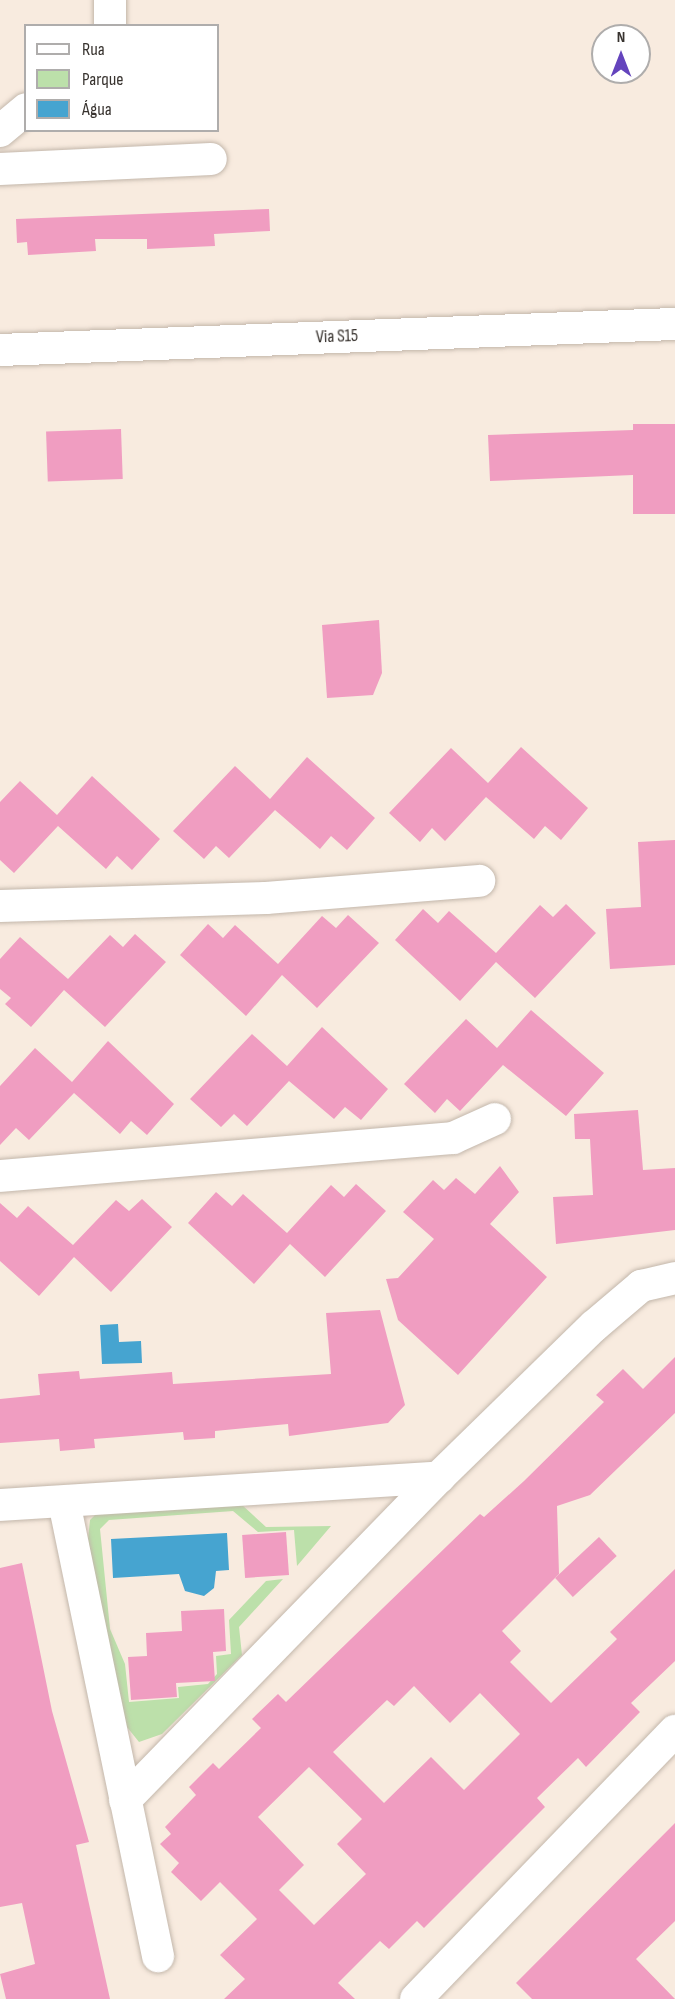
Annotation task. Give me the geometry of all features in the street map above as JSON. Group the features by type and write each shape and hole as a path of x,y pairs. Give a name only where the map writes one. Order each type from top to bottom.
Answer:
{"street":[{"path":"110,0 110,24"},
{"path":"0,131 24,111"},
{"path":"0,169 211,159"},
{"name":"Via S15","path":"0,350 675,324"},
{"path":"0,906 266,898 479,881"},
{"path":"0,1176 453,1138 495,1119"},
{"path":"125,1800 439,1477 628,1295 659,1279 675,1278"},
{"path":"0,1505 439,1477"},
{"path":"64,1502 158,1956"},
{"path":"416,1999 675,1731"}],"green space":[{"path":"241,1504 266,1527 331,1526 297,1566 294,1530 258,1532 233,1511 109,1520 100,1529 110,1629 125,1664 129,1702 179,1698 178,1687 208,1684 217,1674 216,1656 231,1654 229,1620 266,1581 283,1579 239,1627 242,1655 162,1734 139,1742 123,1722 88,1539 90,1520 96,1514"}],"water":[{"path":"118,1324 119,1342 141,1341 142,1363 102,1364 100,1325"},
{"path":"227,1533 229,1570 216,1571 214,1588 204,1596 185,1591 179,1574 113,1578 111,1539"}],"building":[{"path":"269,209 270,231 214,234 215,246 147,249 147,239 95,239 96,251 28,255 27,242 17,243 16,219"},
{"path":"633,424 675,424 675,514 633,514 633,475 490,481 488,435 633,430"},
{"path":"121,429 123,479 48,482 46,432"},
{"path":"379,620 382,673 373,695 327,698 322,625"},
{"path":"521,747 588,808 561,840 545,826 534,839 486,797 445,841 432,828 420,842 389,813 451,748 488,783"},
{"path":"307,757 375,818 347,850 331,836 320,849 275,810 229,858 216,846 204,859 173,831 235,766 270,799"},
{"path":"92,776 160,839 132,870 117,856 106,869 58,826 14,873 0,860 0,802 20,781 57,815"},
{"path":"675,840 675,965 610,969 606,909 641,907 638,842"},
{"path":"566,904 596,933 535,998 496,962 460,1001 395,940 423,909 438,923 449,911 496,953 540,905 553,917"},
{"path":"348,915 379,943 317,1008 282,975 246,1016 180,955 208,924 223,938 235,925 278,964 322,916 336,928"},
{"path":"135,934 166,962 105,1027 64,990 31,1027 5,1004 11,998 0,989 0,959 20,937 68,979 110,935 123,947"},
{"path":"531,1010 604,1073 566,1116 503,1065 460,1111 447,1099 435,1113 404,1084 466,1019 497,1048"},
{"path":"322,1027 388,1089 361,1120 345,1107 334,1119 289,1081 247,1126 234,1114 221,1127 190,1099 252,1034 287,1066"},
{"path":"108,1041 174,1104 147,1135 131,1121 120,1134 74,1093 29,1140 16,1128 0,1145 0,1086 35,1048 72,1082"},
{"path":"638,1110 643,1170 675,1168 675,1230 556,1244 553,1197 593,1195 590,1139 575,1139 574,1114"},
{"path":"500,1166 519,1192 490,1224 547,1277 458,1375 398,1320 386,1279 398,1278 434,1239 403,1212 433,1180 444,1190 456,1178 475,1194"},
{"path":"356,1184 386,1211 325,1277 290,1244 254,1284 188,1223 216,1192 232,1206 243,1194 287,1233 331,1185 344,1197"},
{"path":"142,1199 172,1227 111,1292 74,1257 39,1296 0,1261 0,1203 17,1218 28,1206 73,1245 116,1200 129,1211"},
{"path":"380,1310 405,1405 388,1423 289,1436 288,1424 215,1431 215,1438 184,1440 183,1432 94,1439 95,1448 60,1451 59,1439 0,1443 0,1399 40,1395 38,1374 79,1371 80,1379 172,1372 173,1384 331,1374 326,1313"},
{"path":"675,1357 675,1413 590,1495 557,1506 559,1574 502,1631 521,1651 510,1662 551,1703 617,1639 610,1632 675,1569 675,1661 631,1703 640,1712 586,1767 578,1758 537,1798 545,1807 424,1928 417,1921 389,1949 380,1941 338,1983 355,1999 224,1999 245,1979 220,1955 257,1919 220,1882 201,1901 171,1872 179,1863 160,1844 171,1834 165,1827 196,1795 189,1787 213,1763 219,1769 261,1728 252,1719 278,1694 286,1702 480,1514 484,1517 524,1481 604,1402 596,1395 623,1369 643,1389","holes":["414,1686 450,1723 480,1693 520,1734 464,1790 431,1757 384,1803 333,1752 387,1700 394,1706","309,1767 362,1819 337,1844 366,1874 314,1925 279,1890 304,1865 258,1817"]},
{"path":"286,1532 289,1575 245,1578 242,1535"},
{"path":"599,1537 617,1556 573,1597 555,1578"},
{"path":"22,1563 52,1711 89,1842 76,1845 110,1999 6,1999 0,1974 35,1964 22,1903 0,1907 0,1568"},
{"path":"224,1609 226,1651 213,1652 215,1681 176,1683 177,1697 131,1700 128,1657 147,1656 146,1633 182,1631 181,1611"},
{"path":"675,1823 675,1921 636,1959 675,1999 532,1999 516,1983"}]}
